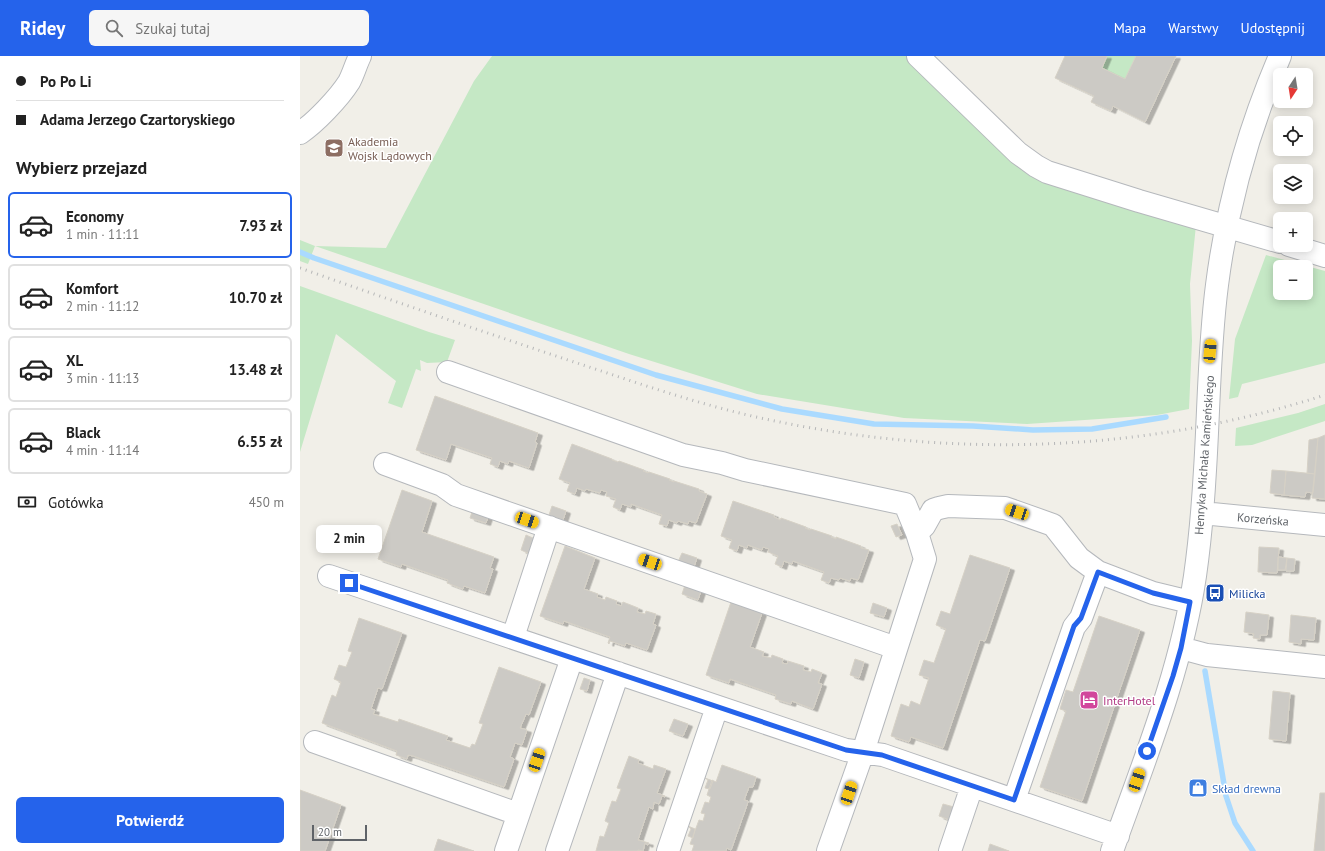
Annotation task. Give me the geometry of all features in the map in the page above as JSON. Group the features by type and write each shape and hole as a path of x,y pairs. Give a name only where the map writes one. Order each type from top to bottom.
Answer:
{"street":[{"path":"300,133 308,128 331,104 349,82 360,56"},
{"path":"918,56 1018,153 1036,166 1061,178 1273,240"},
{"name":"Henryka Michała Kamieńskiego","path":"1115,843 1172,682 1181,648 1197,558 1202,513 1210,351 1216,287 1226,227 1245,153 1259,110 1280,56"},
{"path":"448,372 683,455 905,504 918,533 925,559 863,752 828,851"},
{"path":"385,464 442,485 456,495 896,648"},
{"path":"918,533 924,526 933,510 939,508 948,506 1005,508 1052,525 1079,558 1098,572 1153,593 1190,602"},
{"name":"Korzeńska","path":"1202,513 1325,525"},
{"path":"513,638 549,527"},
{"path":"1014,800 1074,626 1081,618 1098,572"},
{"path":"329,576 846,750 882,755 1014,800 1115,843"},
{"path":"1181,648 1207,655 1325,667"},
{"path":"506,851 572,658"},
{"path":"557,851 618,673"},
{"path":"668,851 717,707"},
{"path":"315,742 518,814"},
{"path":"950,851 972,786"}],"green space":[{"path":"492,56 911,56 1010,153 1196,225 1190,284 1192,341 1189,409 1157,415 1027,424 904,418 757,394 629,354 315,246 386,248 474,81"},
{"path":"1107,56 1136,56 1125,79 1102,68"},
{"path":"300,240 315,246 308,264 300,261"},
{"path":"1266,255 1284,260 1273,260 1273,300 1313,300 1313,268 1325,271 1325,363 1242,384 1238,397 1229,399 1235,339"},
{"path":"300,286 455,340 447,362 427,363 420,360 421,371 416,369 402,408 388,403 396,381 336,334 300,452"},
{"path":"1325,404 1325,421 1252,445 1235,446 1236,428 1298,413"}],"building":[{"path":"1065,56 1107,56 1102,68 1125,79 1136,56 1176,56 1145,122 1113,106 1111,111 1091,102 1094,96 1055,78"},
{"path":"435,396 538,433 535,442 537,443 529,468 509,461 508,464 500,461 498,467 490,464 492,458 451,444 446,460 416,450"},
{"path":"1325,435 1325,499 1312,498 1318,438"},
{"path":"1318,438 1315,474 1307,473 1309,440"},
{"path":"572,444 612,460 644,470 643,471 648,473 649,472 670,479 669,480 674,482 699,489 699,491 707,494 696,523 689,521 688,524 678,521 677,523 669,520 667,526 659,524 662,515 631,504 631,507 622,504 620,510 613,507 616,499 606,496 607,492 601,490 600,493 586,489 585,491 577,488 575,494 567,491 570,483 559,479"},
{"path":"1272,470 1286,471 1284,495 1270,493"},
{"path":"1286,471 1315,474 1313,493 1306,492 1305,497 1284,495"},
{"path":"402,490 432,501 422,532 494,557 490,568 493,569 485,593 464,586 463,589 447,583 448,580 402,564 401,567 378,559"},
{"path":"733,501 774,515 774,517 780,520 781,518 806,527 805,528 810,530 811,529 832,536 831,537 836,539 836,537 869,550 858,580 851,578 850,581 840,578 839,580 831,578 829,583 821,580 824,572 793,561 792,564 784,561 782,567 775,564 778,556 768,552 769,549 763,547 762,550 748,545 747,548 739,545 737,551 729,548 732,540 721,536"},
{"path":"552,506 566,511 563,520 549,515"},
{"path":"473,509 489,514 486,523 470,518"},
{"path":"897,524 902,535 896,537 891,526"},
{"path":"526,535 535,539 530,554 521,550"},
{"path":"565,546 595,558 584,589 598,594 597,597 605,600 606,597 617,601 616,604 621,606 623,602 638,608 637,612 645,614 646,611 656,614 653,624 656,625 647,650 626,643 625,646 610,641 609,644 610,637 564,621 563,624 540,616"},
{"path":"1259,547 1279,548 1277,573 1258,572"},
{"path":"682,553 697,558 694,567 678,562"},
{"path":"970,555 1010,568 985,641 980,640 943,748 911,737 909,742 891,736 901,704 909,707 911,701 920,705 929,678 919,675 924,660 934,663 946,629 936,625 941,611 950,614"},
{"path":"1278,557 1287,558 1285,570 1278,570"},
{"path":"1287,558 1295,559 1294,571 1286,571"},
{"path":"685,585 701,591 698,600 682,594"},
{"path":"731,602 762,613 750,647 764,652 762,656 771,658 772,655 783,659 782,663 787,664 788,661 804,666 803,670 811,672 812,669 822,673 818,683 822,684 813,709 792,701 791,704 775,699 776,695 730,679 729,683 706,675"},
{"path":"873,603 887,608 884,617 870,613"},
{"path":"1246,612 1269,615 1267,635 1260,635 1260,639 1253,638 1254,634 1244,632"},
{"path":"1291,615 1316,618 1314,640 1301,639 1301,644 1289,642"},
{"name":"InterHotel","path":"1099,616 1140,630 1082,801 1040,787 1066,711 1060,709 1066,690 1073,692"},
{"path":"359,618 402,633 382,689 378,688 371,709 375,710 373,714 398,722 399,719 448,736 446,740 470,748 472,744 475,745 483,724 479,723 499,667 541,682 529,715 526,714 520,728 527,730 522,745 515,743 510,757 514,759 504,787 413,756 408,755 407,759 396,755 397,751 322,723 332,695 336,697 341,682 334,679 339,665 346,667 352,652 348,651"},
{"path":"855,659 864,662 859,678 850,675"},
{"path":"584,678 590,680 587,691 580,689"},
{"path":"1273,691 1290,693 1286,741 1269,739"},
{"path":"674,719 688,724 683,736 669,731"},
{"path":"629,756 639,760 638,763 653,769 654,765 666,769 657,793 665,797 662,796 659,804 654,802 653,809 649,807 638,840 649,843 648,845 645,843 643,851 596,851 600,836 604,837 609,823 605,821 612,801 616,802 621,789 617,788"},
{"path":"722,765 756,777 753,787 749,787 744,800 748,802 731,850 727,848 726,851 692,851 694,845 690,844 699,820 703,821 705,814 701,813 705,802 709,803 711,797 707,795 712,780 716,782"},
{"path":"705,778 713,781 710,789 705,788 708,780"},
{"path":"300,790 341,805 325,851 300,851"},
{"path":"1320,793 1325,793 1325,851 1314,851"},
{"path":"943,804 954,807 950,820 939,816"},
{"path":"688,826 695,829 693,838 688,836 691,829"},
{"path":"438,839 474,851 434,851"},
{"path":"990,844 1009,851 988,851"}],"waterway":[{"path":"300,252 656,375 782,409 874,424 973,426 1033,430 1092,429 1166,417"},
{"path":"1205,671 1226,796 1235,823 1253,851"}],"railway":[{"path":"300,268 469,327 672,394 723,409 775,421 844,433 913,441 982,445 1052,444 1121,438 1190,428 1258,414 1325,395"}],"place":[{"name":"Akademia Wojsk Lądowych","path":"334,148"},
{"name":"Milicka","path":"1215,593"},
{"name":"InterHotel","path":"1089,700"},
{"name":"Skład drewna","path":"1198,788"}],"route":[{"path":"349,583 846,750 882,755 1014,800 1074,626 1081,618 1098,572 1153,593 1190,602 1181,648 1172,682 1147,751"}]}
